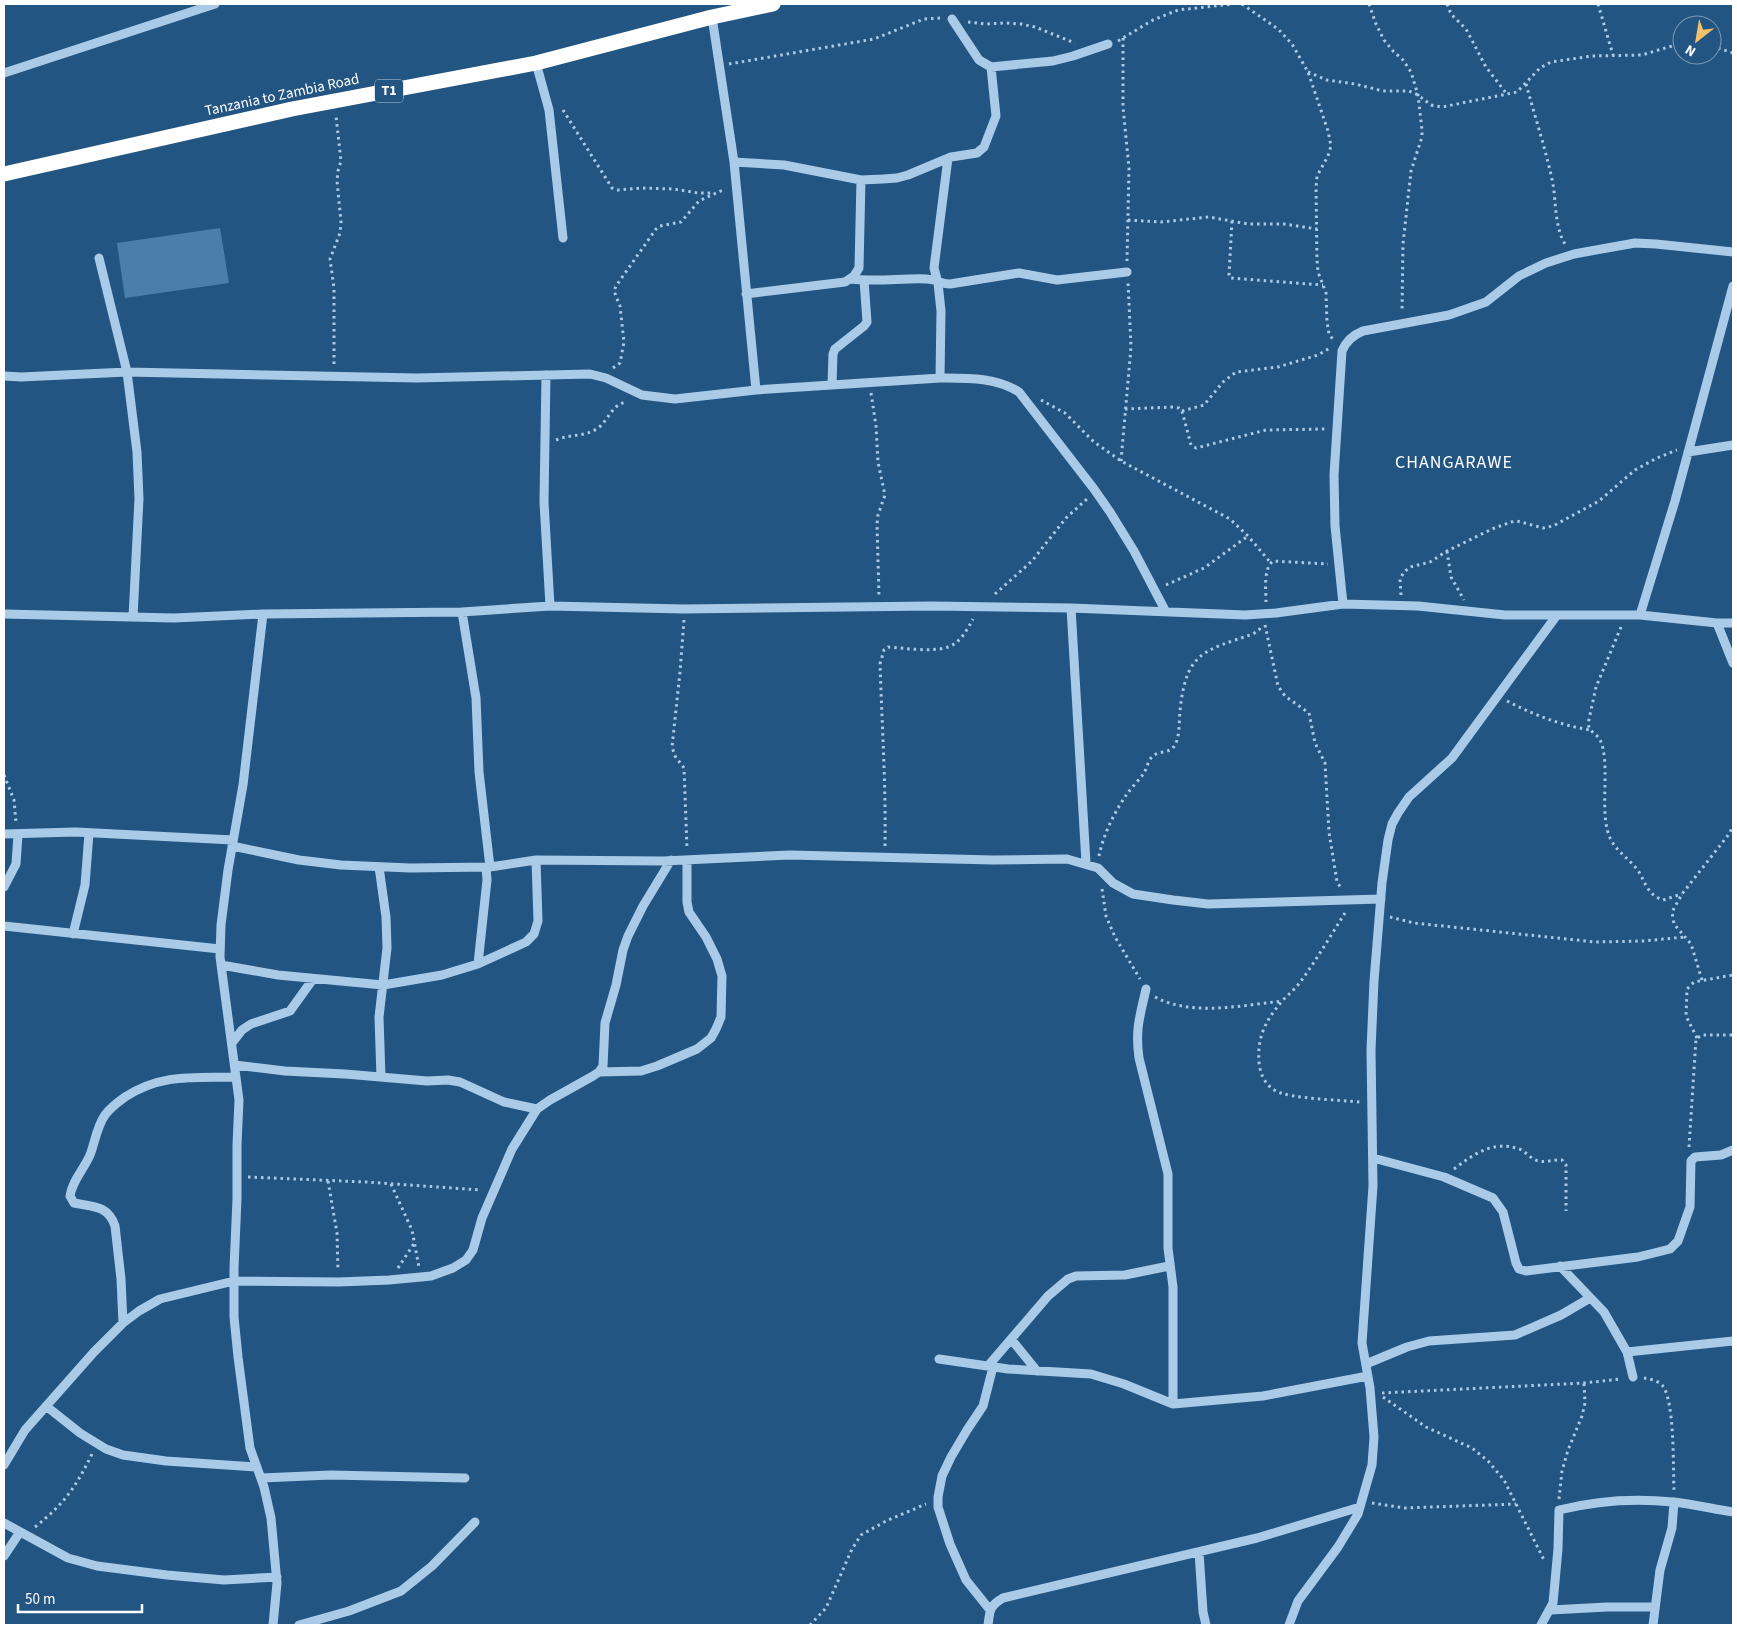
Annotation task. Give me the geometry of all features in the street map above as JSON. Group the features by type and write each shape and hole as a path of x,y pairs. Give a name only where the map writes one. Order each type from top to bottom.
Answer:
{"highway":[{"name":"Tanzania to Zambia Road","path":"4,174 292,109 536,63 712,17 773,4"}],"street":[{"path":"4,73 215,4"},
{"path":"712,17 734,162 756,390"},
{"path":"952,19 979,60 991,67 1053,61 1108,44"},
{"path":"536,63 549,110 563,238"},
{"path":"734,162 784,165 861,180 897,178 932,166 948,158 980,152 984,147 997,112 991,67"},
{"path":"940,378 942,311 934,268 948,158"},
{"path":"746,294 845,282 851,279 859,268 861,180"},
{"path":"1342,604 1335,526 1334,475 1342,351 1345,344 1353,336 1363,332 1449,315 1486,302 1519,276 1546,263 1574,254 1635,243 1733,252"},
{"path":"99,258 127,372 137,452 139,499 133,617"},
{"path":"851,279 929,279 938,283 958,283 1018,273 1057,280 1127,272"},
{"path":"832,385 833,354 835,349 867,322 864,280"},
{"path":"1640,615 1675,501 1733,286"},
{"path":"4,376 21,378 127,372 416,378 590,374 606,378 642,395 675,400 756,390 940,378 966,378 990,381 1019,392 1094,489 1134,551 1166,612"},
{"path":"546,375 544,502 550,606"},
{"path":"1689,449 1733,445"},
{"path":"4,614 174,618 263,614 462,612 550,606 684,609 879,606 1071,608 1245,615 1342,604 1402,606 1505,615 1640,615 1733,623"},
{"path":"1071,608 1086,863"},
{"path":"462,612 476,698 479,772 488,867 478,964"},
{"path":"263,614 243,785 221,925 220,949 239,1100 234,1317 250,1448 271,1518 277,1577 273,1625"},
{"path":"1289,1625 1298,1601 1338,1547 1358,1514 1372,1465 1374,1437 1368,1376 1362,1344 1374,1186 1371,1050 1379,914 1388,840 1392,824 1410,797 1452,758 1557,615"},
{"path":"1716,623 1733,663"},
{"path":"73,934 85,885 89,833"},
{"path":"4,834 89,833 233,843 299,860 341,865 410,868 488,867 536,860 687,860 790,855 1067,860 1086,863 1098,868 1113,883 1133,894 1173,900 1208,904 1381,899"},
{"path":"4,887 16,864 18,835"},
{"path":"221,965 278,976 383,984 442,975 478,964 526,942 534,934 538,921 536,860"},
{"path":"599,1072 604,1062 605,1023 616,985 623,950 643,906 671,860"},
{"path":"4,1465 25,1430 94,1352 122,1323 160,1299 186,1291 234,1281 339,1282 431,1276 453,1268 466,1260 473,1250 482,1218 512,1149 536,1110 599,1072 641,1071 697,1049 711,1038 716,1029 721,1017 722,976 717,959 706,937 689,912 687,902 687,860"},
{"path":"379,867 386,917 387,940 379,1017 381,1076"},
{"path":"4,926 220,949"},
{"path":"232,1043 242,1030 251,1024 290,1011 313,979"},
{"path":"1146,989 1136,1038 1139,1058 1168,1174 1169,1266 1173,1288 1172,1404"},
{"path":"235,1066 427,1081 448,1080 460,1082 504,1102 536,1110"},
{"path":"122,1323 121,1279 115,1226 112,1218 103,1209 74,1203 70,1196 71,1187 86,1164 100,1124 105,1114 118,1102 137,1089 149,1084 172,1078 236,1077"},
{"path":"1373,1158 1444,1177 1493,1198 1503,1212 1512,1251 1519,1269 1526,1271 1638,1258 1674,1246 1678,1241 1690,1206 1691,1161 1694,1157 1720,1155 1733,1150"},
{"path":"990,1610 966,1580 950,1544 938,1507 938,1499 942,1476 951,1457 966,1430 983,1406 990,1366 1048,1296 1068,1279 1076,1276 1125,1275 1169,1266"},
{"path":"1560,1266 1604,1312 1627,1352 1633,1377"},
{"path":"1366,1364 1407,1347 1430,1341 1515,1336 1561,1315 1590,1298"},
{"path":"1011,1340 1037,1371"},
{"path":"1627,1352 1733,1341"},
{"path":"939,1359 1037,1371 1090,1374 1124,1384 1172,1404 1263,1396 1368,1376"},
{"path":"46,1406 80,1434 106,1449 124,1455 166,1462 257,1467"},
{"path":"260,1478 331,1475 465,1478"},
{"path":"1541,1625 1551,1610 1555,1581 1559,1510 1579,1505 1646,1500 1674,1502 1733,1512"},
{"path":"1653,1625 1660,1570 1672,1528 1674,1502"},
{"path":"988,1625 990,1610 994,1603 1003,1598 1257,1538 1361,1504"},
{"path":"300,1625 349,1611 401,1591 432,1566 475,1522"},
{"path":"4,1523 68,1558 97,1566 224,1580 277,1577"},
{"path":"4,1556 22,1533"},
{"path":"1199,1552 1203,1612 1206,1625"},
{"path":"1551,1610 1655,1607"}],"path":[{"path":"1242,4 1278,29 1292,44 1308,72 1328,131 1331,146 1328,156 1317,176 1318,272 1327,303 1329,334 1336,344"},
{"path":"1369,4 1384,40 1406,63 1411,72 1418,94 1423,133 1411,170 1404,234 1402,324"},
{"path":"1447,4 1450,14 1466,29 1486,67 1506,94"},
{"path":"1598,4 1613,54"},
{"path":"1121,461 1131,347 1127,272 1129,155 1124,107 1123,38"},
{"path":"1308,72 1324,80 1355,84 1383,91 1404,90 1418,94 1427,103 1437,107 1517,92 1540,68 1550,62 1613,54 1642,55 1672,46"},
{"path":"1526,84 1553,185 1562,238 1574,254"},
{"path":"546,98 562,110 612,188 618,190 641,188 674,189 698,193 716,193"},
{"path":"334,101 341,161 337,181 341,222 340,233 330,259 334,288 334,375"},
{"path":"590,374 616,367 622,358 624,342 621,310 614,291 656,229 660,226 681,222 699,201 735,184"},
{"path":"1128,220 1160,222 1198,217 1221,218 1248,224 1284,224 1317,229"},
{"path":"1232,221 1230,278 1323,285"},
{"path":"1182,411 1204,405 1223,382 1236,372 1278,367 1318,355 1353,336"},
{"path":"867,383 872,395 878,462 885,495 877,524 879,606"},
{"path":"545,448 562,438 581,436 594,430 602,424 616,405 636,399 642,395"},
{"path":"1037,398 1065,413 1094,442 1121,461 1230,519 1248,536 1270,562"},
{"path":"1125,409 1173,406 1179,408 1182,411 1191,445 1196,448 1266,430 1338,429"},
{"path":"1402,606 1400,583 1404,572 1410,567 1430,562 1447,551 1492,529 1514,521 1539,527 1550,527 1599,501 1646,463 1673,451 1689,449"},
{"path":"885,857 886,785 882,758 880,664 883,652 888,647 938,649 952,646 964,634 981,607 1032,561 1066,518 1082,504 1094,489"},
{"path":"1154,590 1204,568 1248,536"},
{"path":"1447,551 1453,581 1470,612"},
{"path":"1270,562 1338,565"},
{"path":"1265,614 1267,568 1270,562"},
{"path":"684,609 672,747 675,756 684,768 687,860"},
{"path":"1591,731 1588,724 1589,713 1596,687 1626,615"},
{"path":"1283,1001 1222,1008 1198,1007 1162,1000 1153,995 1146,989 1122,950 1106,916 1098,868 1100,853 1107,831 1126,795 1145,771 1150,758 1158,753 1170,751 1176,744 1182,690 1186,675 1200,657 1210,649 1253,634 1259,630 1264,622 1270,642 1278,686 1285,696 1309,713 1314,743 1325,763 1329,832 1338,882 1340,887 1354,899 1300,982 1266,1023 1259,1039 1260,1068 1267,1084 1278,1092 1372,1103"},
{"path":"1497,696 1545,718 1591,731 1600,737 1604,754 1606,828 1611,840 1637,869 1653,895 1663,900 1682,894"},
{"path":"4,775 14,800 18,835"},
{"path":"1702,980 1692,946 1676,928 1672,919 1673,910 1682,894 1729,834 1733,826"},
{"path":"1379,914 1414,923 1595,942 1643,941 1686,937"},
{"path":"1691,1161 1689,1144 1698,1038 1686,1016 1687,989 1691,984 1702,980 1733,975"},
{"path":"1698,1038 1702,1035 1733,1035"},
{"path":"1444,1177 1471,1156 1493,1146 1521,1149 1538,1162 1560,1159 1566,1165 1566,1211"},
{"path":"237,1177 494,1191"},
{"path":"328,1181 337,1233 339,1282"},
{"path":"391,1184 409,1222 415,1241 420,1277"},
{"path":"389,1280 415,1241"},
{"path":"1555,1581 1504,1480 1488,1462 1472,1448 1426,1427 1377,1393 1584,1383 1633,1377 1652,1380 1662,1385 1670,1407 1674,1502"},
{"path":"1559,1510 1562,1471 1585,1403 1584,1383"},
{"path":"22,1533 54,1512 68,1496 80,1479 98,1444"},
{"path":"810,1625 826,1608 852,1549 861,1535 886,1521 938,1499"},
{"path":"1361,1504 1406,1508 1516,1504"}],"building":[{"path":"220,228 229,283 125,298 117,243"}],"district":[{"name":"CHANGARAWE","path":"1454,462"}]}
